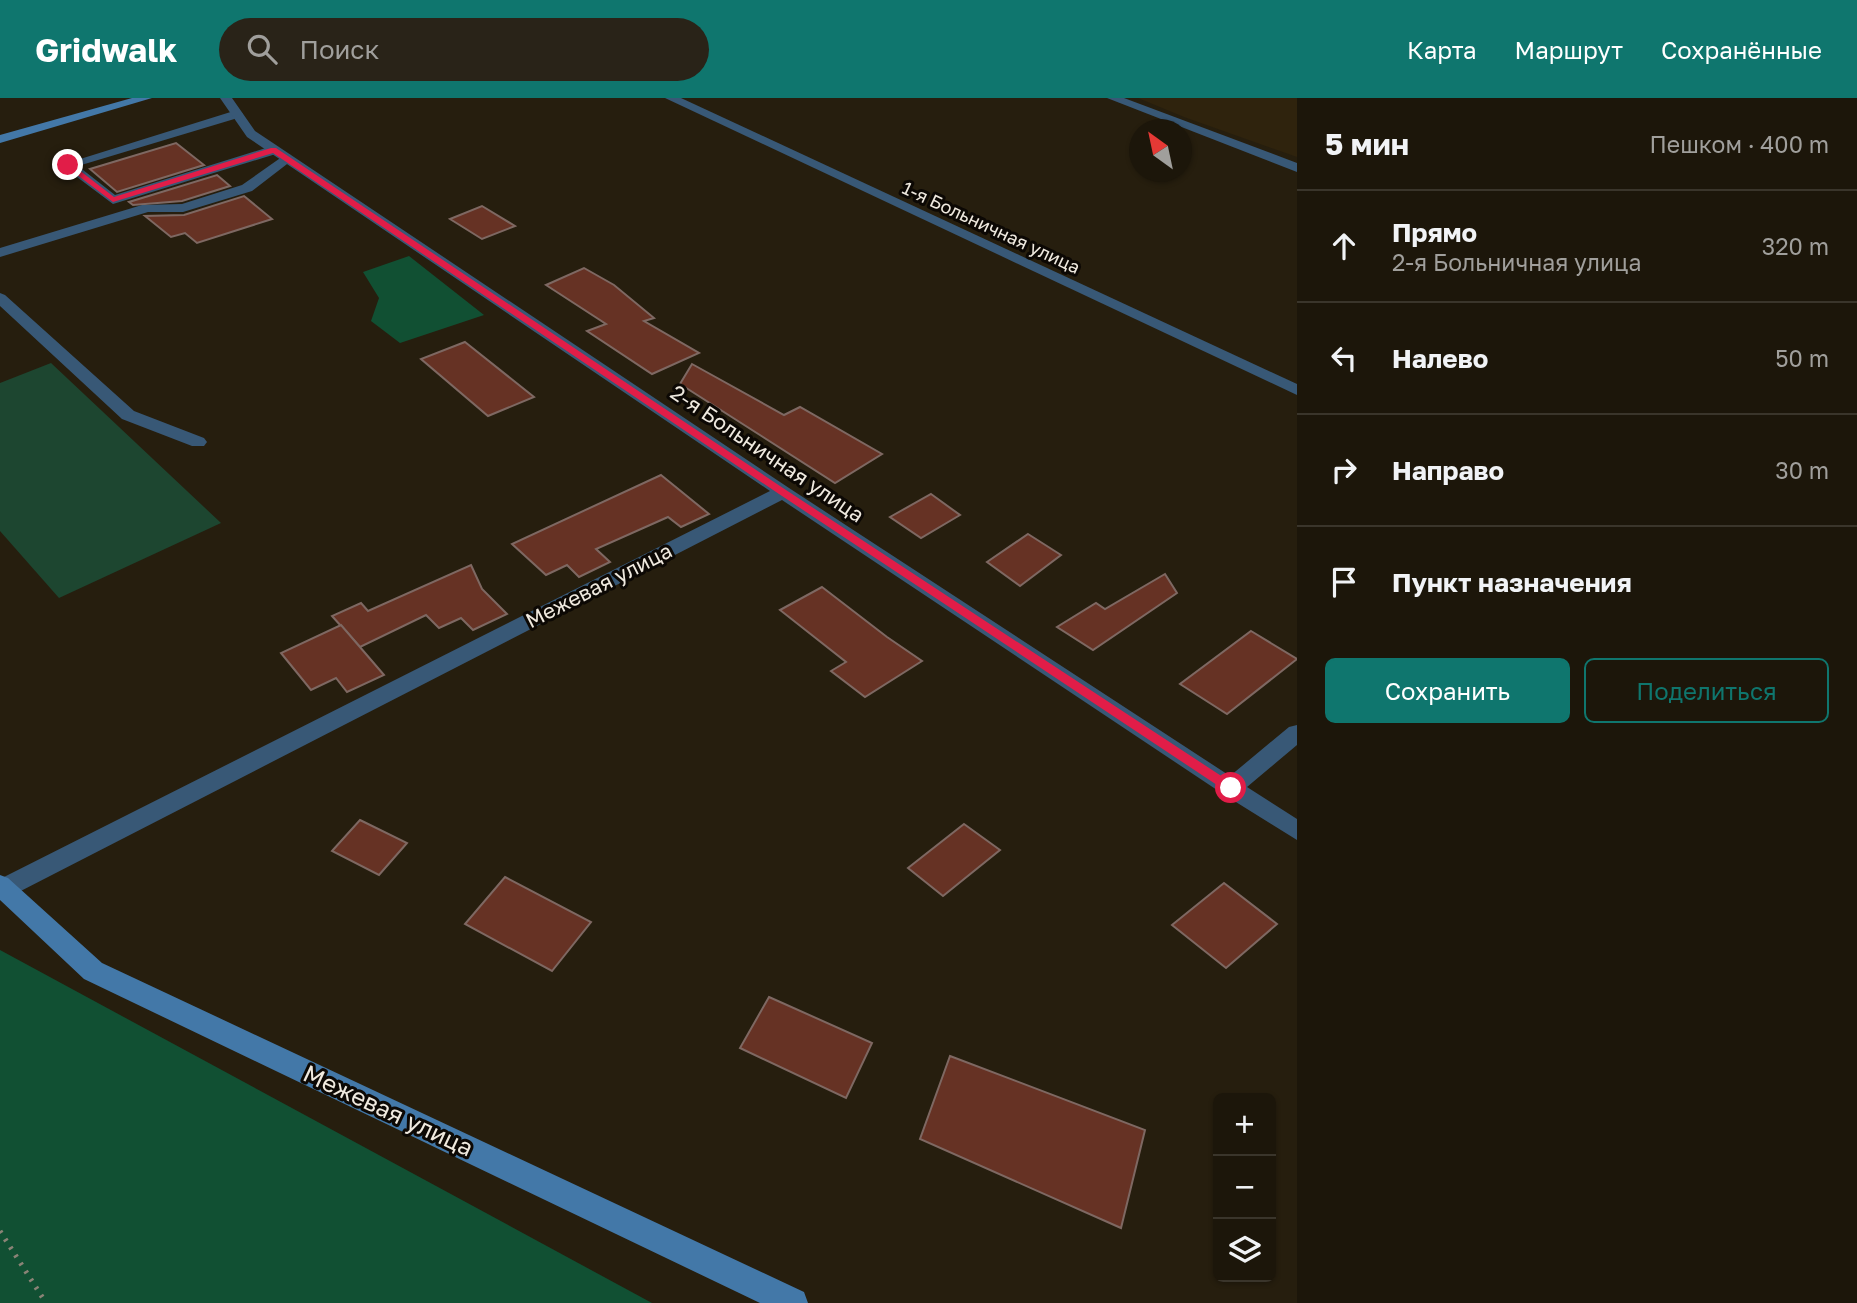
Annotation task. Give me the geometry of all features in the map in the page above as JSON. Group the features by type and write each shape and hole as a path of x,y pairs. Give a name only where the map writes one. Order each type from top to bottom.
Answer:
{"street":[{"path":"0,139 146,98"},
{"name":"2-я Больничная улица","path":"226,98 251,134 280,154 783,492 1297,831"},
{"name":"1-я Больничная улица","path":"671,98 1297,390"},
{"path":"1112,98 1297,167"},
{"path":"237,114 68,165 113,200 280,154"},
{"path":"0,253 147,208 183,208 247,188 280,154"},
{"path":"0,298 128,415 198,442"},
{"name":"Межевая улица","path":"783,492 1,887 93,971 793,1303"},
{"path":"1231,788 1297,733"}],"path":[{"path":"0,1231 46,1303"}],"shaded area":[{"path":"1138,98 1297,98 1297,157 1192,119"}],"green space":[{"path":"409,256 484,315 400,343 371,321 379,298 363,272"},
{"path":"51,363 221,523 59,598 0,531 0,383"},
{"path":"0,950 652,1303 0,1303"}],"building":[{"path":"176,143 204,165 117,192 90,169"},
{"path":"217,175 230,186 182,201 133,205 129,202"},
{"path":"244,196 272,219 197,243 185,233 171,237 145,216 184,215"},
{"path":"482,206 515,226 482,239 450,219"},
{"path":"584,268 614,285 654,318 644,321 699,353 652,374 587,331 606,324 546,285"},
{"path":"465,342 534,397 488,416 421,359"},
{"path":"692,364 784,415 800,407 882,454 835,483 680,384"},
{"path":"661,475 709,514 681,527 668,517 596,549 610,562 579,577 567,565 546,575 512,544"},
{"path":"931,494 960,515 921,538 890,517"},
{"path":"1028,534 1061,555 1020,586 987,562"},
{"path":"471,565 482,589 507,614 473,630 461,618 439,628 426,615 360,647 332,616 361,603 368,611"},
{"path":"1165,574 1177,593 1093,650 1057,627 1096,603 1105,609"},
{"path":"822,587 922,661 865,697 831,671 846,662 780,610"},
{"path":"341,625 384,675 347,692 336,678 311,690 281,653"},
{"path":"1251,631 1297,659 1227,714 1180,684"},
{"path":"360,820 407,843 379,875 332,851"},
{"path":"964,824 1000,850 943,896 908,868"},
{"path":"505,877 591,922 552,971 465,924"},
{"path":"1224,883 1277,924 1226,968 1172,925"},
{"path":"769,997 872,1043 846,1098 740,1048"},
{"path":"950,1056 1145,1130 1121,1228 920,1139"}],"route":[{"path":"68,165 113,200 274,150 783,492 1231,788"}]}
